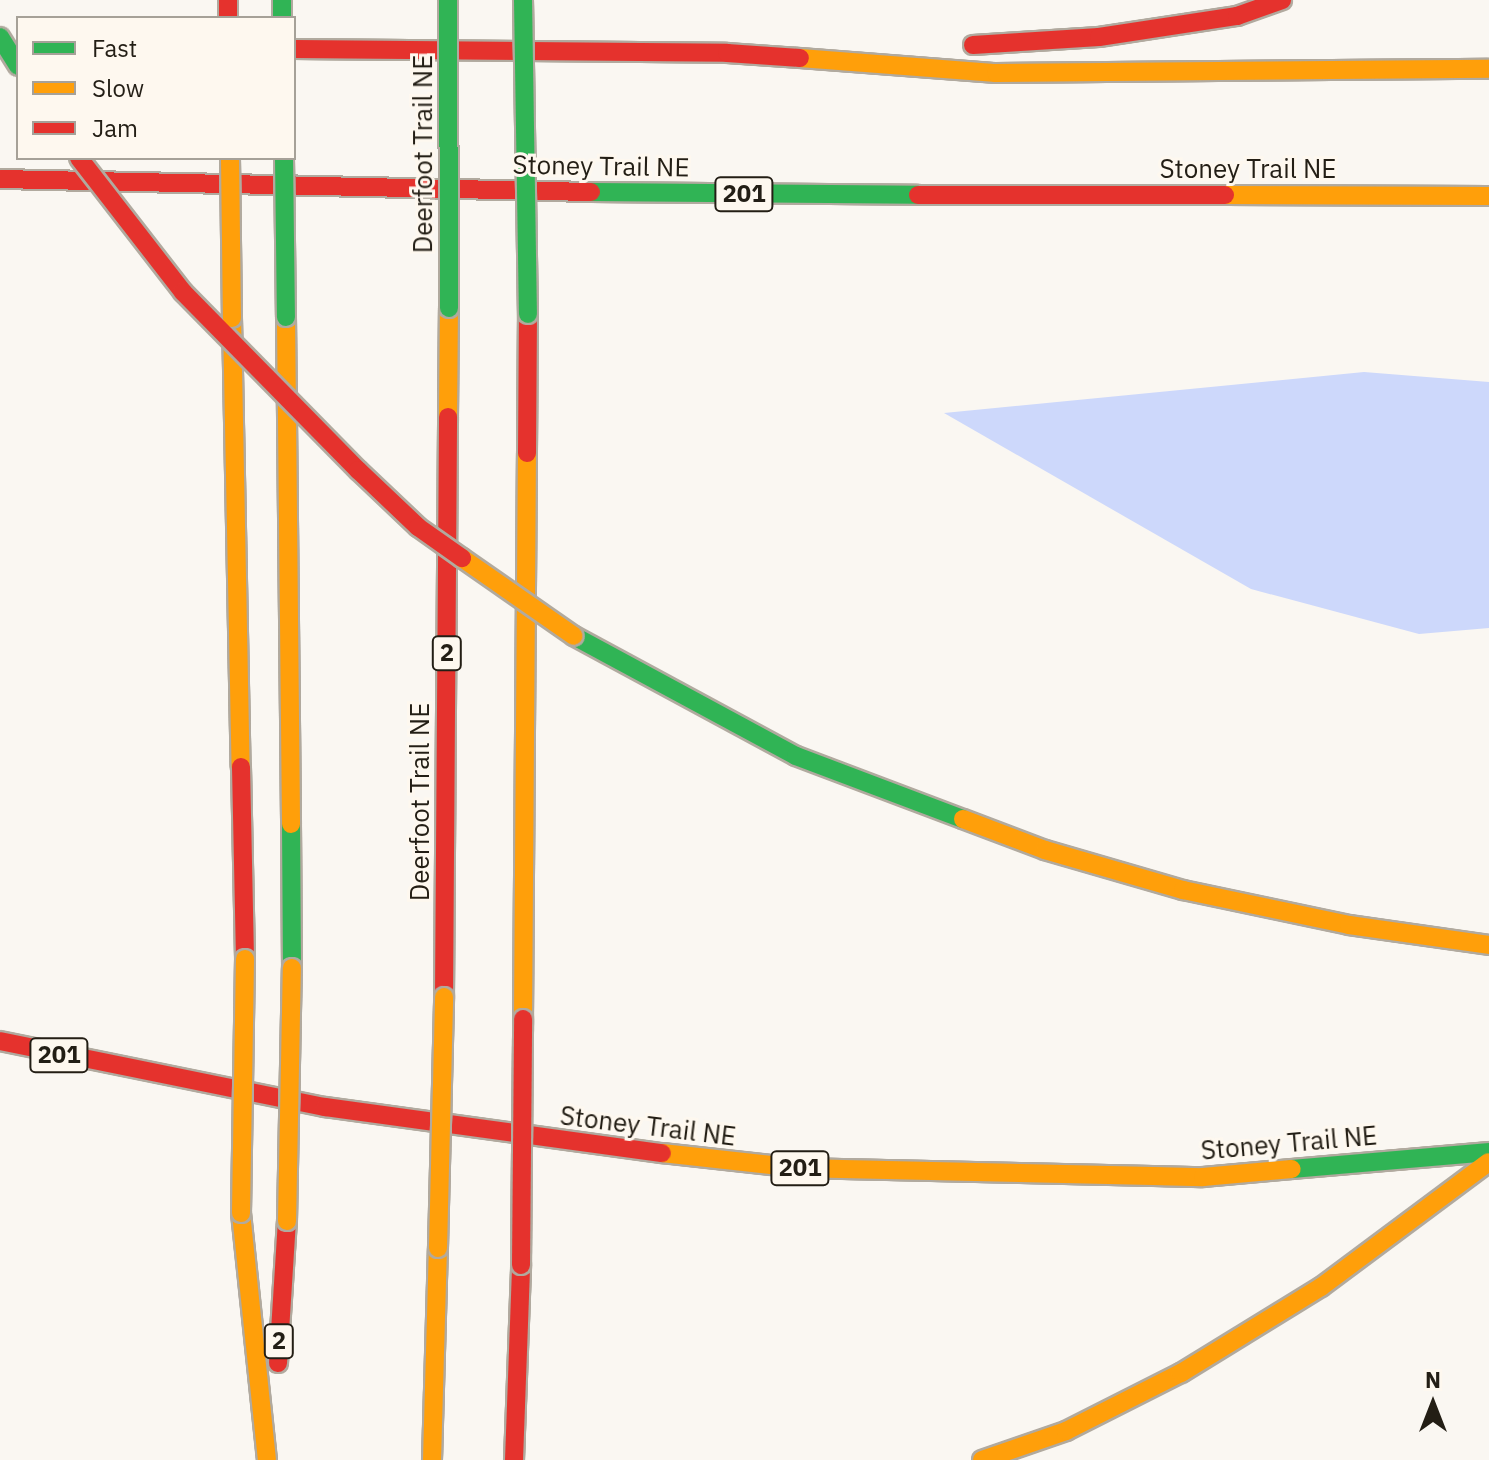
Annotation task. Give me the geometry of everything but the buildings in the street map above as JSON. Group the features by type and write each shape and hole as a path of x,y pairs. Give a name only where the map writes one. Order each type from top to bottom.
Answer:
{"highway":[{"name":"Deerfoot Trail NE","path":"432,1460 444,997 448,0"},
{"path":"514,1460 521,1265 528,314 523,0"},
{"path":"960,46 1114,35 1237,16 1282,0"},
{"path":"0,37 16,63"},
{"path":"296,49 727,53 929,47"},
{"path":"727,53 996,73 1489,69"},
{"path":"81,160 183,292 358,470 418,527 574,636 796,756 1045,850 1183,890 1349,925 1489,945"},
{"path":"230,160 245,959 241,1213 270,1460"},
{"name":"2","path":"270,1460 287,1221 292,968 284,160"},
{"name":"Stoney Trail NE","path":"0,179 687,194 1489,196"},
{"name":"Stoney Trail NE","path":"0,1041 118,1069 325,1107 578,1145 798,1168 1203,1177 1489,1152"},
{"path":"982,1460 1066,1431 1181,1373 1321,1287 1489,1162"}],"water":[{"path":"1364,372 1489,382 1489,628 1419,634 1251,589 944,413"}],"traffic: fast":[{"path":"282,0 282,16"},
{"path":"448,0 449,308"},
{"path":"523,0 528,314"},
{"path":"0,37 16,63"},
{"path":"284,160 286,317"},
{"path":"591,192 918,195"},
{"path":"574,636 796,756 963,819"},
{"path":"291,824 292,968"},
{"path":"1292,1169 1489,1152"}],"traffic: slow":[{"path":"800,58 996,73 1489,69"},
{"path":"230,160 232,318"},
{"path":"1225,195 1489,196"},
{"path":"448,417 449,308"},
{"path":"286,317 291,824"},
{"path":"232,318 241,767"},
{"path":"523,1019 527,453"},
{"path":"462,558 574,636"},
{"path":"963,819 1045,850 1183,890 1349,925 1489,945"},
{"path":"241,1213 245,959"},
{"path":"287,1221 292,968"},
{"path":"438,1248 444,997"},
{"path":"662,1153 798,1168 1203,1177 1292,1169"},
{"path":"982,1460 1066,1431 1181,1373 1321,1287 1489,1162"},
{"path":"241,1213 267,1460"},
{"path":"432,1460 438,1248"}],"traffic: jam":[{"path":"228,0 228,16"},
{"path":"973,45 1099,37 1237,16 1282,0"},
{"path":"296,49 727,53 800,58"},
{"path":"81,160 183,292 358,470 418,527 462,558"},
{"path":"0,179 591,192"},
{"path":"918,195 1225,195"},
{"path":"527,453 528,314"},
{"path":"444,997 448,417"},
{"path":"241,767 245,959"},
{"path":"521,1265 523,1019"},
{"path":"0,1041 325,1107 662,1153"},
{"path":"278,1363 287,1221"},
{"path":"514,1460 521,1265"}]}
